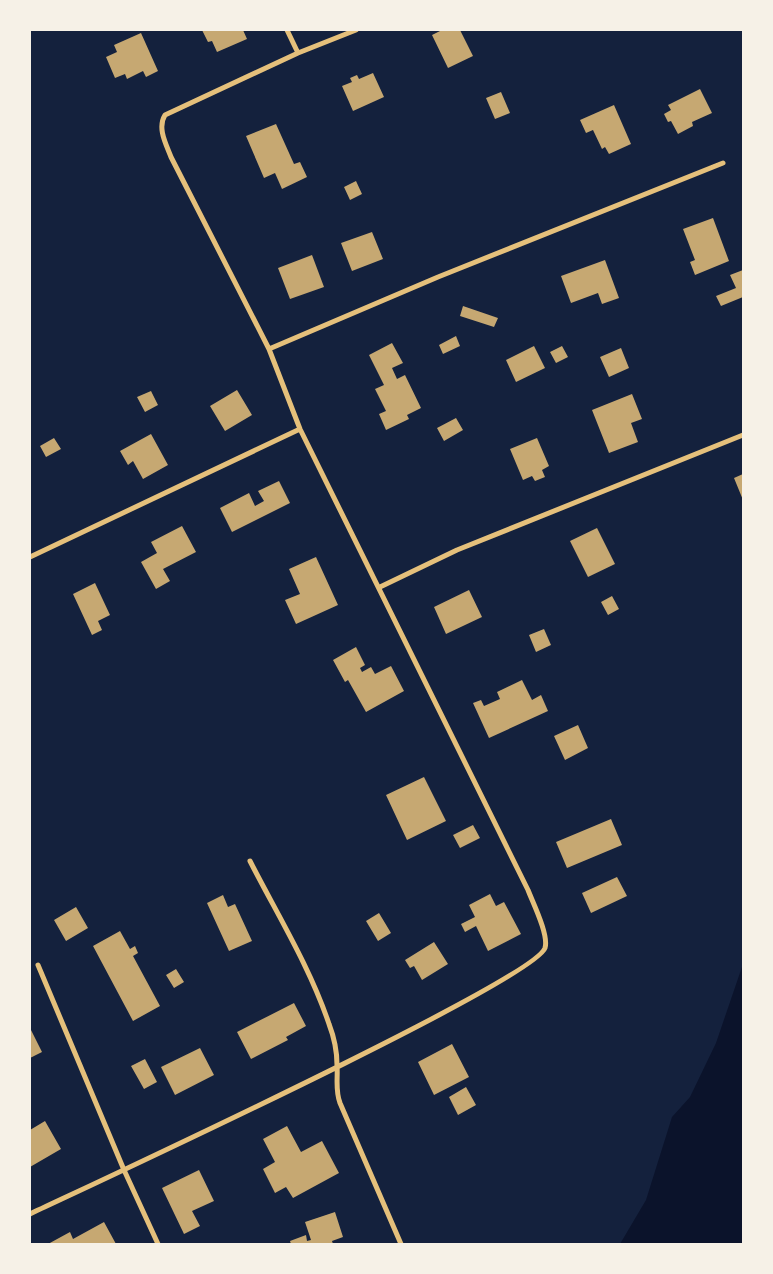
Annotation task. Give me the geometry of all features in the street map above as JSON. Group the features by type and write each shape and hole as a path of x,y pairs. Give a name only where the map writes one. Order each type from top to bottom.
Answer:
{"street":[{"path":"287,30 298,53"},
{"path":"30,1214 337,1067 506,979 538,956 544,948 545,938 528,890 380,587 300,429 269,349 171,157 163,136 162,120 165,115 298,53 356,30"},
{"path":"269,349 438,277 723,163"},
{"path":"30,557 300,429"},
{"path":"380,587 457,550 743,435"},
{"path":"250,861 302,962 329,1023 335,1045 337,1067 336,1090 340,1103 401,1244"},
{"path":"38,965 124,1170 158,1244"}],"water":[{"path":"743,964 743,1244 620,1244 646,1200 672,1117 690,1097 716,1043"}],"building":[{"path":"202,30 243,30 247,39 217,52 212,41 208,42"},
{"path":"442,30 460,30 473,56 448,68 432,35"},
{"path":"141,33 158,71 146,77 143,71 127,79 125,74 115,78 106,57 117,52 114,45"},
{"path":"373,73 384,97 353,111 342,86 352,82 350,78 357,75 359,79"},
{"path":"700,89 712,113 692,122 693,126 678,134 671,121 668,122 664,114 671,110 668,105"},
{"path":"501,92 510,113 495,119 486,98"},
{"path":"614,105 631,144 609,154 605,147 602,149 593,130 586,133 580,120"},
{"path":"276,124 294,164 300,162 307,177 282,189 275,173 264,178 246,136"},
{"path":"356,181 362,194 350,200 344,187"},
{"path":"713,218 729,261 695,275 690,262 695,260 683,229"},
{"path":"372,232 383,259 352,271 341,243"},
{"path":"312,255 324,287 290,299 278,268"},
{"path":"605,260 619,298 602,304 598,293 571,303 561,276"},
{"path":"743,270 743,297 721,306 716,296 736,288 730,275"},
{"path":"463,306 498,318 494,327 460,316"},
{"path":"456,336 460,346 443,354 439,345"},
{"path":"392,343 403,363 392,368 397,379 405,375 421,408 407,415 409,419 386,430 379,414 386,411 375,389 384,385 369,355"},
{"path":"534,346 545,368 516,382 506,360"},
{"path":"562,346 568,357 556,363 550,352"},
{"path":"621,348 629,368 609,377 600,357"},
{"path":"237,390 252,415 225,431 210,406"},
{"path":"151,391 158,405 145,412 137,397"},
{"path":"632,394 642,419 631,423 638,442 609,453 592,410"},
{"path":"456,418 463,430 444,441 437,428"},
{"path":"151,434 168,465 143,479 133,461 128,465 120,451"},
{"path":"54,438 61,449 46,457 40,446"},
{"path":"537,438 549,466 542,470 545,477 535,481 532,476 523,480 510,449"},
{"path":"743,474 743,500 734,478"},
{"path":"279,481 290,503 232,532 220,508 249,493 255,506 264,501 258,491"},
{"path":"182,526 196,552 163,569 170,581 156,589 141,562 157,553 151,542"},
{"path":"597,528 615,564 588,577 570,541"},
{"path":"316,557 338,605 296,624 285,600 300,594 289,569"},
{"path":"95,583 110,615 98,621 102,630 92,635 73,594"},
{"path":"469,590 482,617 446,634 434,607"},
{"path":"612,596 619,609 608,615 601,602"},
{"path":"544,629 551,645 536,652 529,635"},
{"path":"356,647 365,665 360,668 362,672 371,667 375,674 391,666 404,691 366,712 348,680 345,682 333,660"},
{"path":"522,680 532,700 541,695 548,711 489,738 473,703 481,700 484,706 500,699 497,692"},
{"path":"578,725 588,748 565,760 554,736"},
{"path":"424,777 446,821 407,840 386,795"},
{"path":"611,819 622,845 567,868 556,842"},
{"path":"473,825 480,838 460,848 453,835"},
{"path":"617,877 627,896 591,913 582,893"},
{"path":"490,894 496,906 504,902 521,934 488,951 476,926 465,932 461,924 475,917 469,905"},
{"path":"223,895 228,907 235,904 252,941 229,951 207,903"},
{"path":"76,907 88,928 66,941 54,920"},
{"path":"379,913 391,933 378,941 366,921"},
{"path":"120,931 130,949 135,946 138,953 133,956 160,1006 133,1021 93,946"},
{"path":"434,942 448,964 422,980 414,966 410,968 405,960"},
{"path":"176,969 184,982 174,988 166,975"},
{"path":"294,1003 306,1026 286,1037 288,1040 251,1059 237,1032"},
{"path":"30,1028 42,1052 30,1058"},
{"path":"452,1044 469,1077 434,1095 418,1062"},
{"path":"200,1048 214,1075 175,1095 161,1067"},
{"path":"145,1059 157,1082 144,1089 131,1066"},
{"path":"466,1087 476,1105 458,1115 449,1097"},
{"path":"45,1121 61,1149 30,1167 30,1130"},
{"path":"287,1126 301,1152 322,1141 339,1173 293,1198 286,1187 275,1193 263,1169 275,1162 263,1139"},
{"path":"199,1170 214,1201 192,1211 200,1226 184,1234 162,1188"},
{"path":"335,1212 343,1237 332,1241 333,1244 291,1244 290,1241 306,1235 307,1241 311,1240 305,1222"},
{"path":"104,1222 116,1244 48,1244 70,1232 73,1239"}]}
